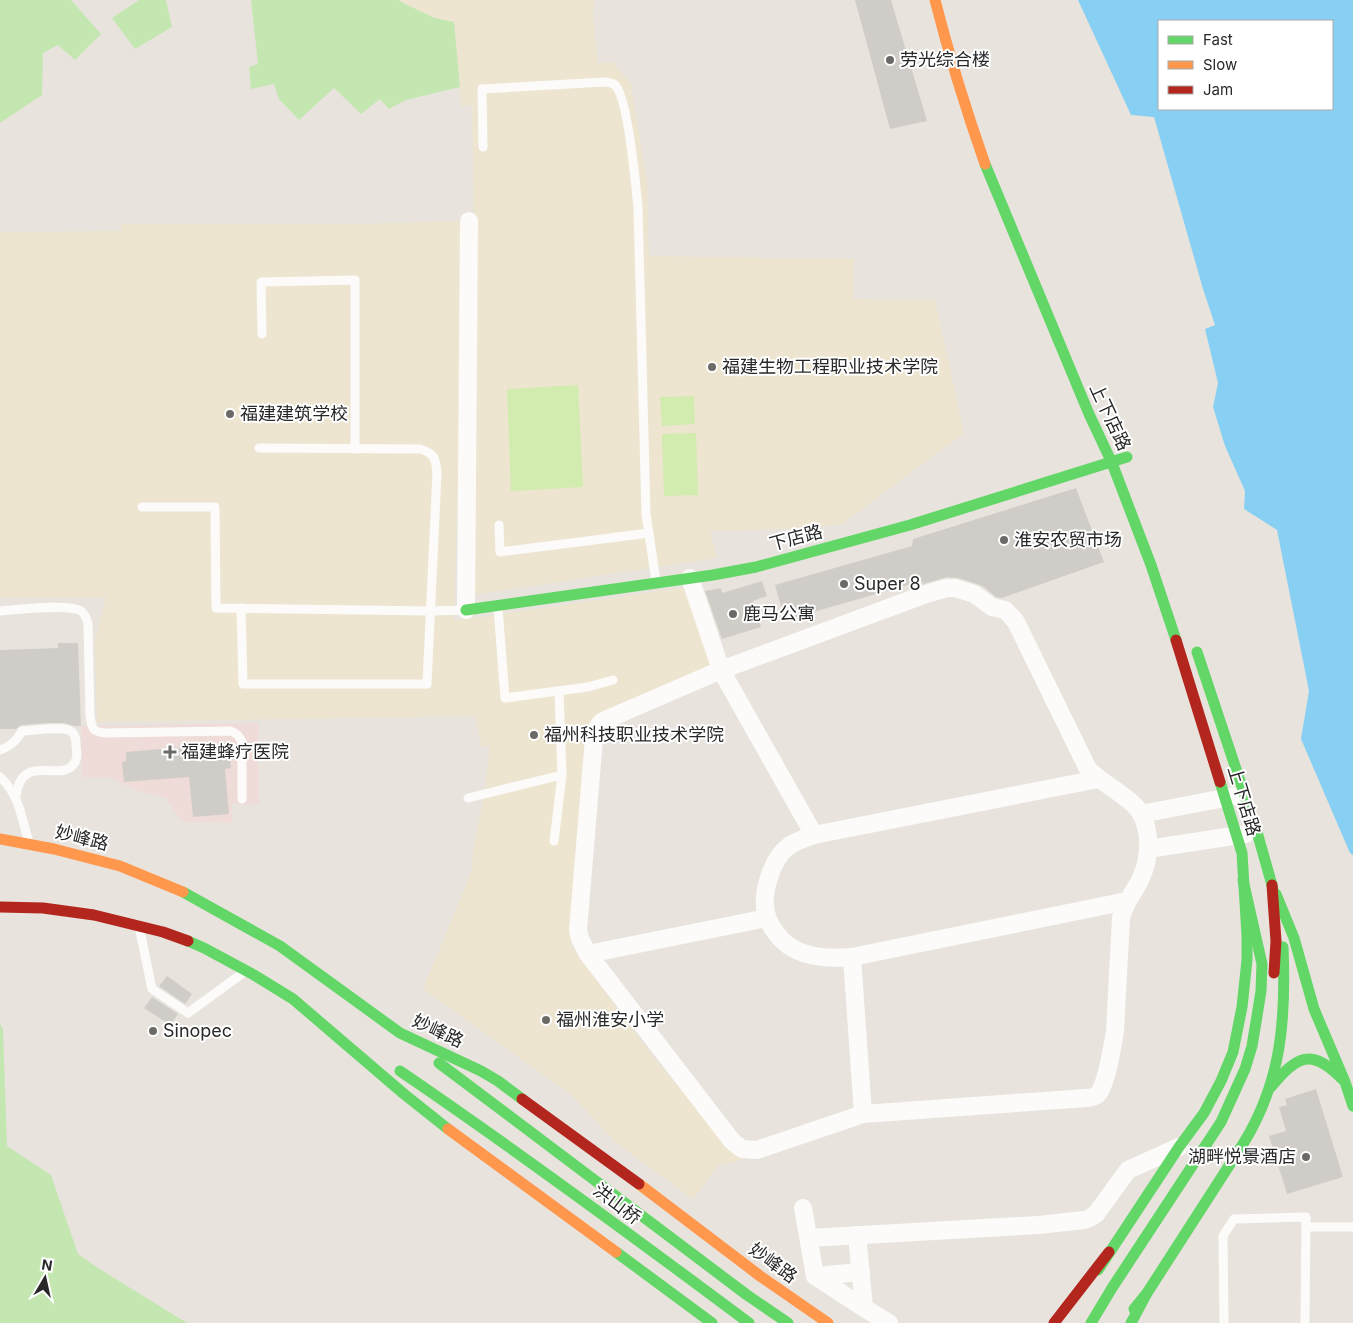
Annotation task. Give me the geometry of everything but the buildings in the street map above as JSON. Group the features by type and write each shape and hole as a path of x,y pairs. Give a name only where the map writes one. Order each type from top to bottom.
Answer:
{"main road":[{"name":"上下店路","path":"935,0 975,136 992,183 1089,414 1112,463 1170,621 1242,853 1244,880"},
{"name":"下店路","path":"466,610 721,574 756,567 910,525 1127,457"},
{"name":"上下店路","path":"1192,638 1245,794 1272,885"},
{"name":"妙峰路","path":"0,839 54,849 120,866 184,893 251,929 280,946 400,1033 464,1062 498,1081 760,1276 828,1323"},
{"path":"1066,1323 1109,1252 1204,1112 1227,1068 1233,1052 1242,1007 1247,960 1244,880"},
{"path":"1091,1323 1221,1122 1245,1069 1252,1046 1257,1016 1261,991 1262,964 1244,880"},
{"path":"1272,885 1276,941 1272,996"},
{"path":"1272,885 1294,938 1314,1009 1345,1082 1353,1106"},
{"path":"1124,1323 1147,1292 1235,1157 1256,1122 1270,1089 1278,1058 1284,966 1283,939 1272,885"},
{"path":"0,907 43,908 94,915 186,940 246,971 374,1054"},
{"path":"293,1000 433,1118 712,1323"},
{"path":"1100,1323 1166,1224 1214,1148 1242,1099 1254,1072 1266,1032"},
{"path":"400,1033 476,1092 788,1323"},
{"path":"1270,1089 1289,1066 1298,1060 1306,1058 1322,1061 1333,1069 1345,1082"},
{"name":"洪山桥","path":"390,1065 463,1114 578,1196 749,1323"},
{"path":"1054,1323 1109,1252"},
{"path":"1132,1323 1147,1292"}],"street":[{"path":"466,610 469,221"},
{"path":"690,578 721,670 814,835"},
{"path":"947,588 955,588 974,594 992,607 1005,610 1011,616 1016,622 1088,769 1098,779 1135,806 1146,825 1148,849 1144,873 1127,901 1121,918 1112,1048 1102,1089 1097,1095 1086,1098 863,1114 757,1150 742,1149 732,1140 588,954 580,939 578,930 594,738 598,726 602,721 721,670 926,594 947,588"},
{"path":"1098,779 814,835 798,841 788,847 778,858 771,872 766,887 765,904 767,918 784,942 797,950 823,958 839,958 852,957 1127,901"},
{"path":"1141,814 1245,794"},
{"path":"1148,849 1257,832"},
{"path":"588,954 767,918"},
{"path":"852,957 863,1114"},
{"path":"809,1238 1038,1225 1084,1220 1096,1214 1128,1170 1179,1147"},
{"path":"803,1208 815,1276 889,1323"},
{"path":"857,1235 864,1308"},
{"path":"815,1276 861,1272"}],"lane":[{"path":"484,147 482,88 604,82 615,86 620,93 631,148 638,208 646,514 656,583"},
{"path":"262,334 261,282 355,280 355,449"},
{"path":"241,608 244,684 427,684 437,473 436,462 433,456 428,451 420,449 259,448"},
{"path":"142,507 215,507 216,608 466,610"},
{"path":"499,524 500,552 648,533"},
{"path":"498,606 505,698 588,687 613,680"},
{"path":"0,611 58,607 76,608 82,612 88,624 90,716 91,726 94,730 105,733 235,732 242,742 242,799"},
{"path":"554,840 562,775 559,691"},
{"path":"0,750 12,745 22,731 64,729 73,733 75,738 76,759 74,765 64,770 45,770 25,775 17,787 16,796"},
{"path":"468,798 562,775"},
{"path":"0,777 16,796 29,844"},
{"path":"139,926 152,989 188,1013 246,971"},
{"path":"1224,1323 1223,1236 1234,1219 1306,1217 1306,1323"},
{"path":"1306,1227 1353,1227"}],"shaded area":[{"name":"福建生物工程职业技术学院","path":"399,0 594,0 593,16 598,63 613,62 631,84 647,180 649,256 854,259 854,299 935,300 964,433 842,524 813,528 710,531 717,558 473,595 474,221 472,105 461,106 454,23 435,18"},
{"name":"福建建筑学校","path":"465,221 454,621 686,587 712,664 589,725 571,945 649,1052 741,1160 718,1166 693,1199 615,1142 573,1096 423,989 471,873 490,746 482,747 475,716 97,722 95,641 106,597 0,598 0,232 121,231 121,224 358,224"},
{"name":"福建蜂疗医院","path":"258,723 259,805 232,804 232,823 182,822 166,798 139,791 107,777 82,777 81,726"}],"green space":[{"path":"0,0 71,0 101,34 75,60 58,45 43,53 42,95 0,123"},
{"path":"139,0 166,0 172,27 135,49 112,18"},
{"path":"251,0 399,0 435,18 454,22 460,87 406,100 389,109 380,99 361,114 334,88 299,120 279,99 274,84 251,89 249,67 258,64"},
{"path":"578,385 583,487 511,491 507,389"},
{"path":"694,396 695,424 662,426 660,397"},
{"path":"696,433 698,495 664,496 662,434"},
{"path":"0,1024 3,1029 7,1146 51,1175 78,1254 187,1323 0,1323"}],"water":[{"path":"1078,0 1353,0 1353,855 1350,853 1301,739 1309,691 1277,530 1244,509 1245,491 1225,446 1213,407 1218,383 1205,329 1215,325 1154,117 1131,115"}],"traffic: fast":[{"path":"985,164 1089,414 1112,463 1151,565 1176,640"},
{"path":"466,610 713,575 756,567 910,525 1127,457"},
{"path":"1197,652 1257,832 1276,905"},
{"path":"1098,1270 1179,1147 1204,1113 1221,1081 1233,1052 1242,1007 1247,960 1247,936 1242,853 1220,782"},
{"path":"1091,1323 1221,1122 1245,1069 1252,1046 1257,1016 1261,991 1262,964 1243,880"},
{"path":"183,892 280,946 400,1033 481,1071 522,1099"},
{"path":"1276,894 1294,938 1314,1009 1345,1082 1353,1106"},
{"path":"188,941 254,975 293,999 448,1129"},
{"path":"1134,1309 1147,1293 1243,1144 1266,1097 1274,1073 1282,1024 1284,999 1283,947"},
{"path":"1271,1087 1289,1068 1305,1059 1321,1062 1342,1079"},
{"path":"439,1063 747,1295 788,1323"},
{"path":"400,1071 489,1132 749,1323"},
{"path":"616,1252 712,1323"},
{"path":"1131,1323 1147,1293"}],"traffic: slow":[{"path":"935,0 958,82 985,164"},
{"path":"0,839 54,849 120,866 183,892"},
{"path":"448,1129 616,1252"},
{"path":"639,1184 760,1276 828,1323"}],"traffic: jam":[{"path":"1176,640 1220,782"},
{"path":"1272,885 1276,941 1274,973"},
{"path":"0,907 43,908 94,915 163,932 188,941"},
{"path":"522,1099 639,1184"},
{"path":"1054,1323 1109,1252"}],"place":[{"name":"劳光综合楼","path":"890,60"},
{"name":"福建生物工程职业技术学院","path":"712,367"},
{"name":"福建建筑学校","path":"230,414"},
{"name":"淮安农贸市场","path":"1004,540"},
{"name":"Super 8","path":"844,584"},
{"name":"鹿马公寓","path":"733,614"},
{"name":"福州科技职业技术学院","path":"534,735"},
{"name":"福建蜂疗医院","path":"170,752"},
{"name":"福州淮安小学","path":"546,1020"},
{"name":"Sinopec","path":"153,1031"},
{"name":"湖畔悦景酒店","path":"1306,1157"}]}
